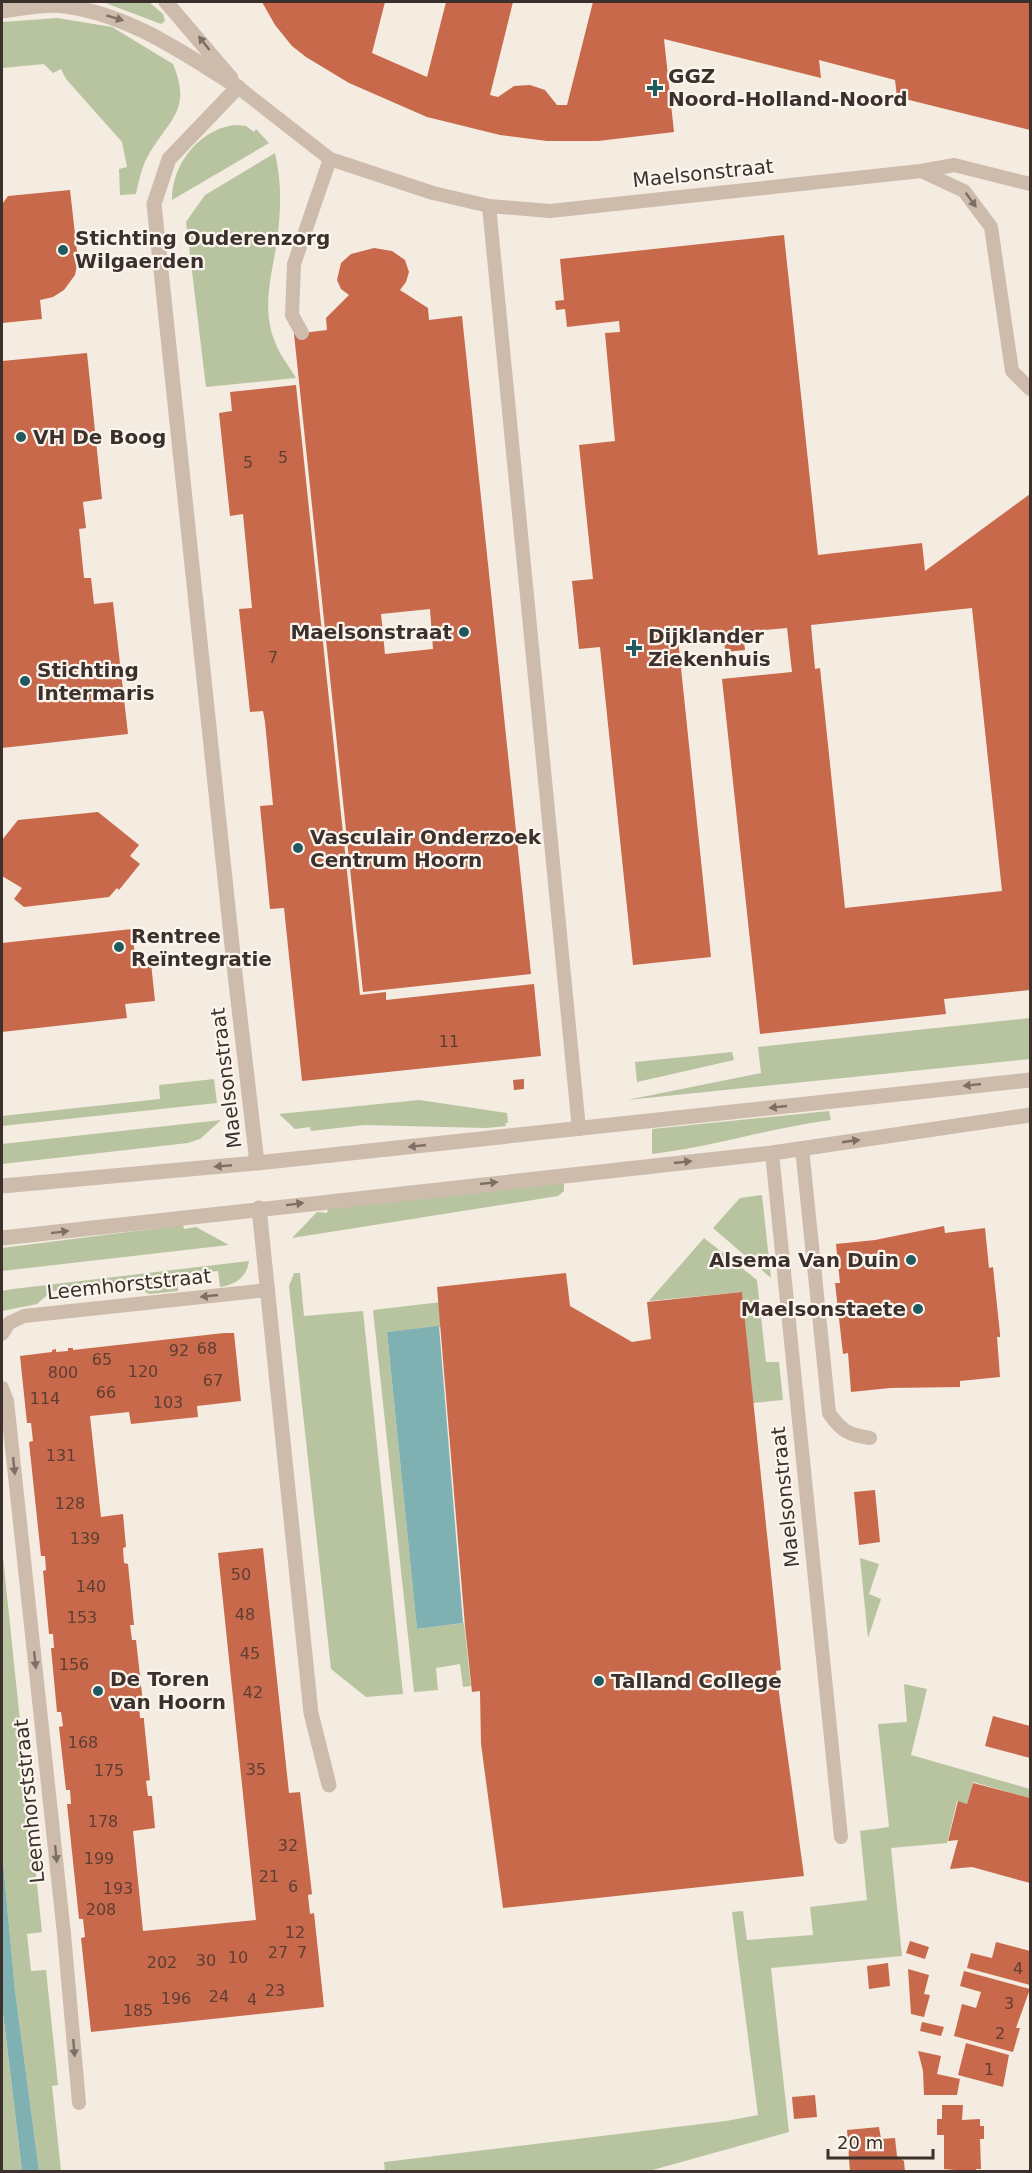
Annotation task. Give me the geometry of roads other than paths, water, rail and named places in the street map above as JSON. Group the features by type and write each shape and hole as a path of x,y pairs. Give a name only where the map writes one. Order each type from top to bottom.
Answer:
{"street":[{"name":"Maelsonstraat","path":"166,2 197,35 238,87"},
{"name":"Maelsonstraat","path":"2,11 65,4 120,19 167,42 238,87"},
{"name":"Maelsonstraat","path":"238,87 169,159 154,204 257,1163"},
{"name":"Maelsonstraat","path":"2,1186 257,1163 1030,1080"},
{"path":"2,1239 259,1208 772,1152 1030,1115"},
{"path":"259,1208 311,1713 329,1785"}],"lane":[{"name":"Maelsonstraat","path":"238,87 330,159 409,187 489,206 550,211 921,171 954,165 1030,184"},
{"path":"302,333 292,315 294,264 330,159"},
{"path":"921,171 964,191 991,228 1011,371 1030,389"},
{"path":"489,206 579,1129"},
{"path":"802,1148 829,1413 839,1428 851,1435 870,1438"},
{"name":"Maelsonstraat","path":"772,1152 841,1837"},
{"name":"Leemhorststraat","path":"2,1334 9,1323 24,1316 267,1290"},
{"name":"Leemhorststraat","path":"2,1388 7,1401 63,1922 79,2103"}],"water":[{"path":"439,1326 463,1623 417,1629 387,1332"},
{"path":"2,1851 15,1991 39,2171 22,2171 2,2005"}],"place":[{"name":"GGZ Noord-Holland-Noord","path":"655,88"},
{"name":"Stichting Ouderenzorg Wilgaerden","path":"63,250"},
{"name":"VH De Boog","path":"21,437"},
{"name":"Maelsonstraat","path":"464,632"},
{"name":"Dijklander Ziekenhuis","path":"634,648"},
{"name":"Stichting Intermaris","path":"25,681"},
{"name":"Vasculair Onderzoek Centrum Hoorn","path":"298,848"},
{"name":"Rentree Reïntegratie","path":"119,947"},
{"name":"Alsema Van Duin","path":"911,1260"},
{"name":"Maelsonstaete","path":"918,1309"},
{"name":"Talland College","path":"599,1681"},
{"name":"De Toren van Hoorn","path":"98,1691"}]}
